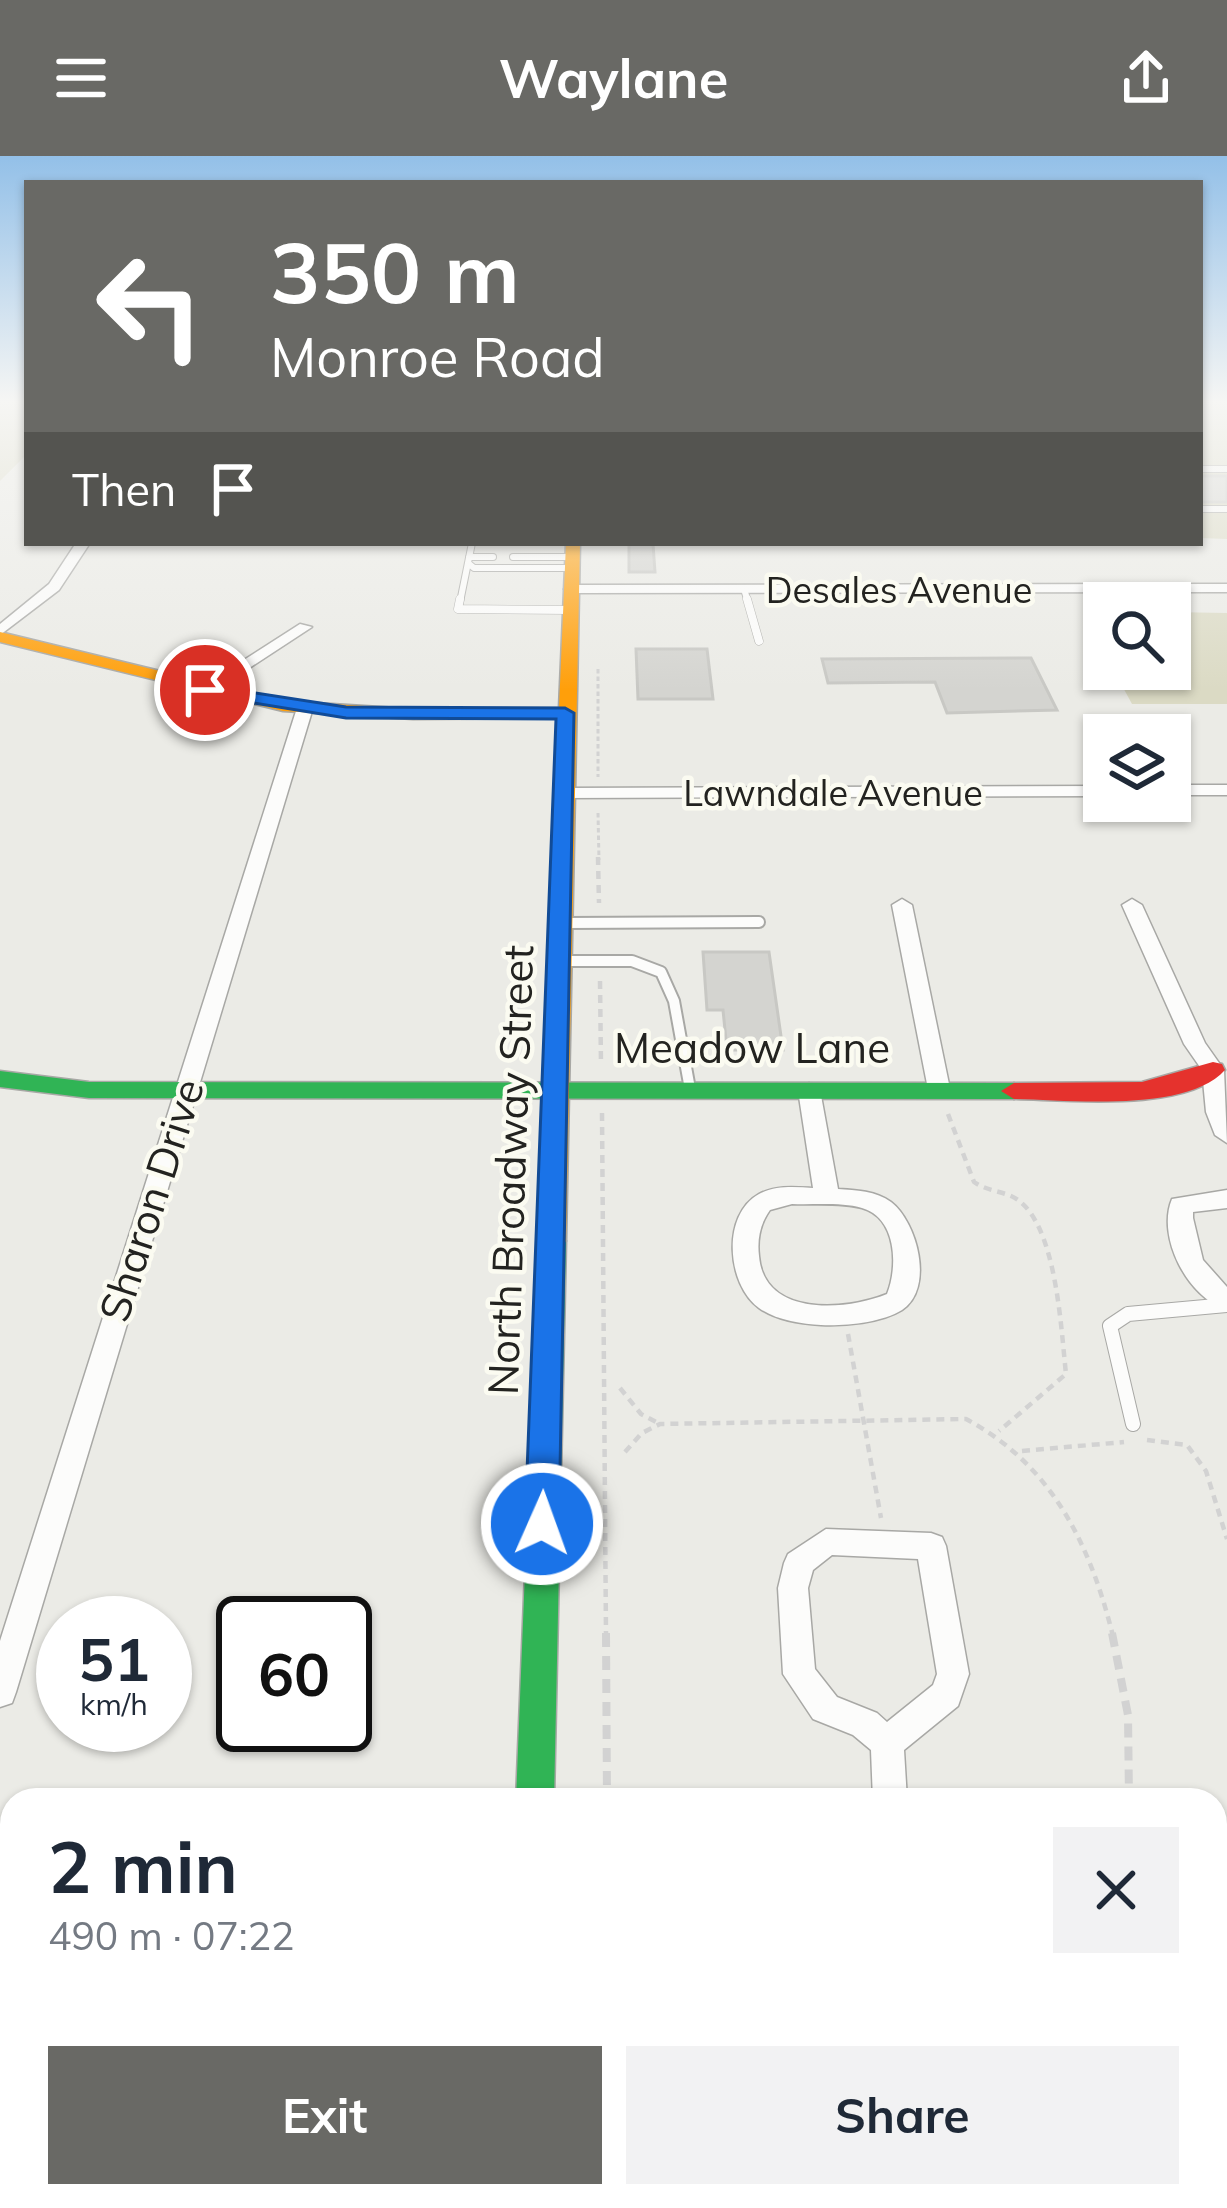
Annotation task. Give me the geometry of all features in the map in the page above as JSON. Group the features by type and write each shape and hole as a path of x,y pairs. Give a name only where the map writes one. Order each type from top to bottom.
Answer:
{"street":[{"path":"0,634 54,587 81,546"},
{"name":"Desales Avenue","path":"572,574 744,589 1227,588"},
{"name":"North Broadway Street","path":"536,1788 572,574"},
{"path":"205,690 305,627"},
{"path":"0,634 205,690 304,708 413,715 565,713"},
{"name":"Sharon Drive","path":"0,1692 304,708"},
{"name":"Lawndale Avenue","path":"563,793 1083,790"},
{"path":"1191,790 1227,790"},
{"path":"902,905 943,1101"},
{"path":"1132,905 1195,1044 1213,1070 1217,1112 1227,1135"},
{"name":"Meadow Lane","path":"0,1079 88,1090 809,1090 943,1101 1144,1091 1185,1085 1213,1070"},
{"path":"809,1090 827,1198"},
{"path":"775,1197 827,1198 872,1202 897,1225 907,1272 897,1301 881,1309 791,1310 772,1303 750,1275 747,1228 762,1203 775,1197"},
{"path":"1227,1199 1181,1205 1179,1218 1201,1280 1227,1303"},
{"path":"887,1743 946,1695 953,1674 931,1546 826,1541 799,1563 793,1588 799,1674 811,1697 825,1708 865,1724 887,1743 889,1788"}],"lane":[{"path":"471,546 458,609 463,611 572,574"},
{"path":"468,560 493,557"},
{"path":"512,557 572,574"},
{"path":"468,560 474,568 572,574"},
{"path":"744,589 759,641"},
{"path":"559,923 759,922"},
{"path":"558,961 648,963 667,977 690,1089"},
{"path":"1133,1424 1110,1326 1128,1314 1227,1303"}],"path":[{"path":"598,657 599,922"},
{"path":"600,962 607,1788"},
{"path":"943,1101 971,1183 992,1196 1016,1198 1033,1215 1057,1299 1066,1374 998,1432"},
{"path":"844,1312 885,1541"},
{"path":"620,1388 641,1414 660,1424"},
{"path":"625,1452 642,1433 660,1424 966,1419 998,1432 1057,1488 1098,1591 1125,1690 1129,1788"},
{"path":"1022,1451 1160,1439 1187,1445 1206,1471 1227,1539"}],"green space":[{"path":"1203,498 1227,498 1227,539 1203,538"},
{"path":"1191,612 1227,613 1227,704 1132,704 1124,690 1191,690"}],"building":[{"path":"1203,498 1227,498 1227,502 1203,502"},
{"path":"629,546 653,546 655,572 629,572"},
{"path":"636,649 707,649 713,699 638,699"},
{"path":"1031,658 1057,710 947,713 935,682 828,683 822,659"},
{"path":"703,952 769,952 783,1050 727,1050 723,1010 707,1010"}],"traffic: fast":[{"path":"0,1079 89,1090 1014,1091"},
{"path":"535,1788 552,1241"}],"traffic: slow":[{"path":"552,1241 573,546"},
{"path":"0,637 283,706 413,714 565,713"}],"traffic: jam":[{"path":"1014,1091 1142,1091 1213,1070"}],"route":[{"path":"205,690 283,706 346,712 565,713 542,1524"}]}
